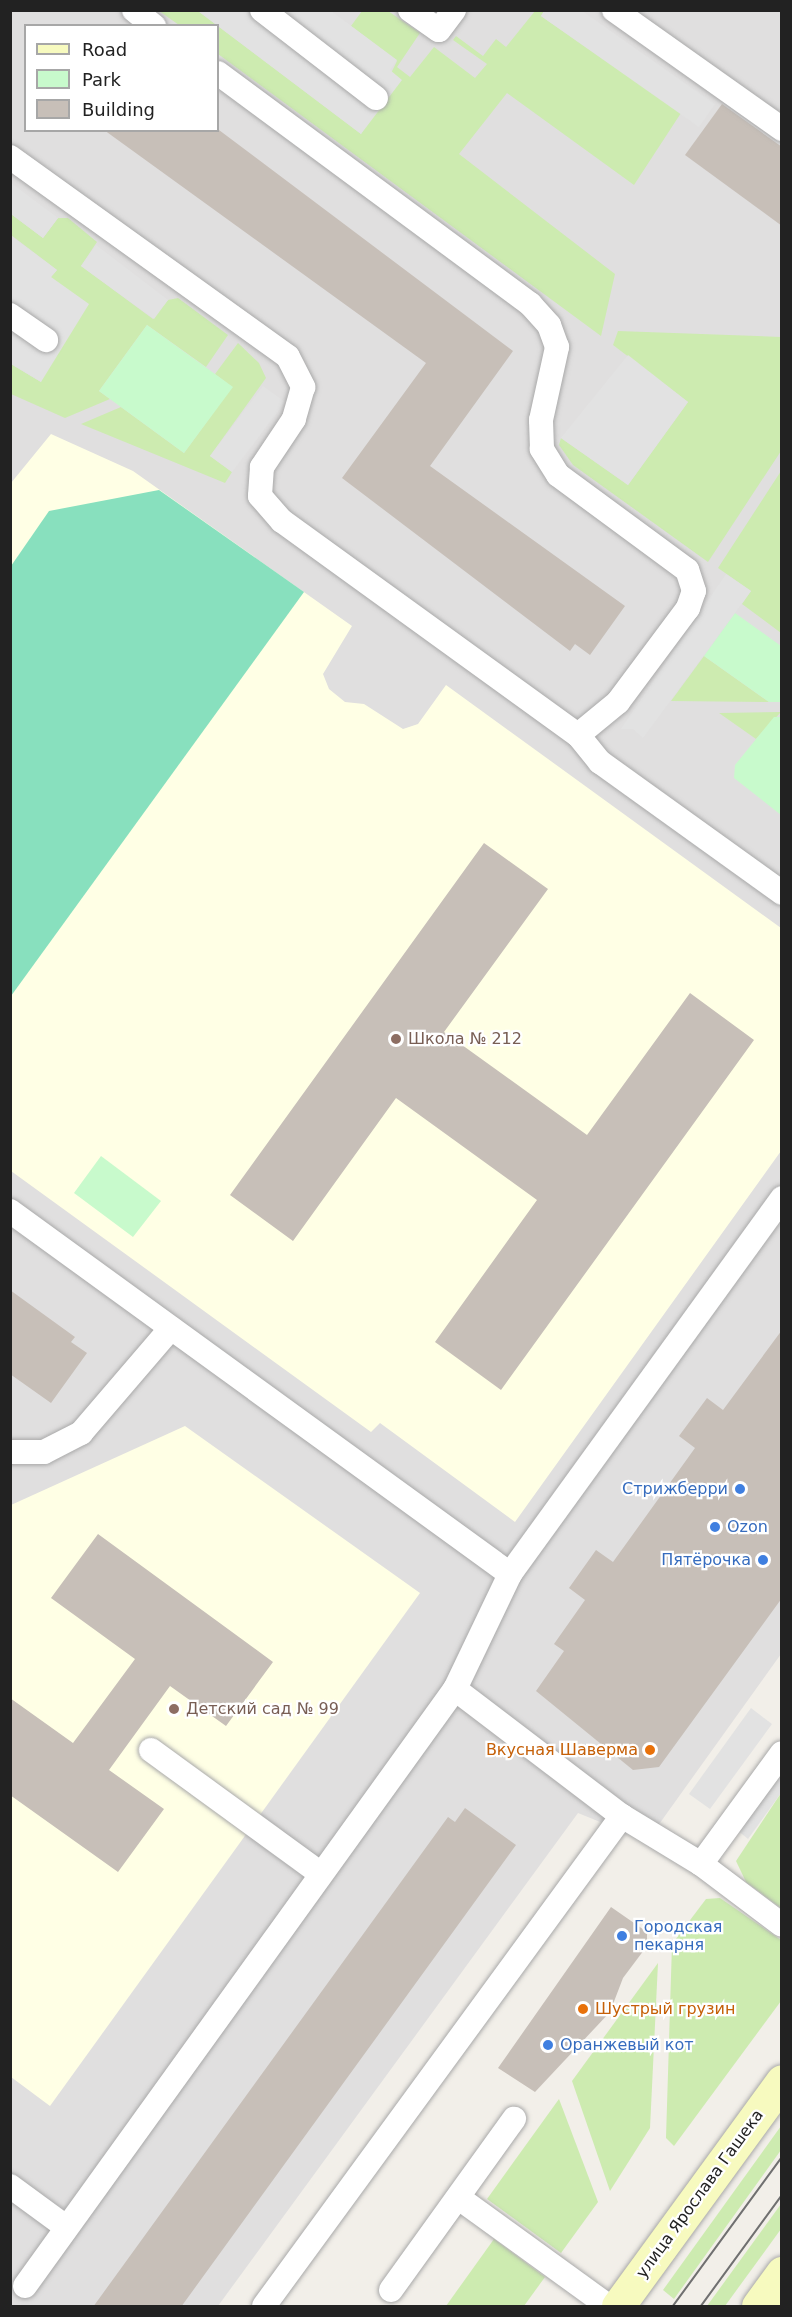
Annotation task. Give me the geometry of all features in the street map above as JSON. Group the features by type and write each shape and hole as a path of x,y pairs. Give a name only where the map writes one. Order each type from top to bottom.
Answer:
{"street":[{"name":"улица Ярослава Гашека","path":"618,2307 782,2081"},
{"path":"758,2307 782,2273"}],"lane":[{"path":"134,10 152,24"},
{"path":"262,10 376,98"},
{"path":"411,10 439,30 454,10"},
{"path":"614,10 782,129"},
{"path":"219,74 536,311 557,346 541,420 542,449 558,475 687,570 694,591 688,608 618,702 578,735"},
{"path":"10,157 288,357 303,387 294,419 262,467 260,496 282,521 578,735 600,762 782,893"},
{"path":"10,315 46,340"},
{"path":"25,2286 455,1689 510,1574 782,1198"},
{"path":"10,1211 510,1574"},
{"path":"10,1452 44,1452 81,1433 171,1328"},
{"path":"455,1689 622,1816 701,1864 782,1925"},
{"path":"151,1750 321,1874"},
{"path":"701,1864 782,1753"},
{"path":"264,2307 622,1816"},
{"path":"391,2290 514,2120"},
{"path":"10,2186 66,2227"},
{"path":"459,2198 608,2307"}],"shaded area":[{"path":"11,11 781,11 781,1654 647,1841 578,1813 218,2306 11,2306"},
{"path":"198,11 331,11 397,60 390,70 402,80 361,134 219,27 219,24 215,24"},
{"path":"544,11 582,11 715,104 699,127 541,16"},
{"path":"11,183 58,218 43,238 11,214"},
{"path":"10,235 57,270 51,277 89,304 41,382 11,364"},
{"path":"96,245 168,300 154,319 81,266"},
{"path":"628,355 688,402 628,485 561,438"},
{"path":"263,386 285,402 232,472 210,456"},
{"name":"Школа № 212","path":"51,434 133,471 352,626 323,674 329,689 345,702 364,704 403,729 418,724 446,685 781,928 781,1151 515,1522 380,1423 371,1432 11,1171 11,483"},
{"path":"726,574 751,591 643,738 633,729 621,729"},
{"name":"Детский сад № 99","path":"185,1426 420,1593 50,2106 11,2077 11,1505"},
{"path":"751,1708 772,1724 710,1809 689,1794"},
{"path":"781,1767 781,1793 748,1839 736,1829"}],"green space":[{"path":"159,11 198,11 215,24 178,24"},
{"path":"362,11 388,11 420,33 397,67 410,77 434,47 475,78 487,64 453,40 456,36 483,56 496,39 506,47 535,11 544,11 541,16 681,113 634,185 507,93 459,154 615,274 601,336 219,55 219,27 361,134 397,61 351,26"},
{"path":"11,214 43,238 58,218 68,218 97,242 81,266 153,319 168,300 178,298 228,335 206,367 147,325 99,391 110,399 65,418 11,394 11,364 41,382 51,277 57,270 11,235"},
{"path":"147,325 233,387 184,453 99,391"},
{"path":"618,331 781,337 781,451 708,562 573,465 559,445 561,438 628,485 688,402 613,345"},
{"path":"238,343 259,363 266,378 210,456 232,472 225,483 81,424 121,407 184,453 232,387 215,374"},
{"path":"781,471 781,633 742,604 751,591 718,568"},
{"path":"159,490 304,592 11,996 11,566 49,511"},
{"path":"735,613 781,646 781,702 769,702 704,656"},
{"path":"704,656 769,702 671,701"},
{"path":"781,712 756,739 719,713"},
{"path":"774,717 781,717 781,815 734,778 735,765"},
{"path":"101,1156 161,1201 133,1237 74,1193"},
{"path":"781,1793 781,1908 746,1882 736,1861"},
{"path":"720,1898 781,1940 781,2001 674,2146 666,2138 672,1944 706,1899"},
{"path":"658,1963 650,2128 610,2191 572,2081"},
{"path":"559,2099 598,2202 561,2253 487,2199"},
{"path":"781,2126 781,2150 674,2299 663,2290"},
{"path":"781,2204 781,2229 725,2306 707,2306"},
{"path":"494,2239 545,2277 524,2306 446,2306"}],"building":[{"path":"722,104 782,147 782,226 685,155"},
{"path":"219,130 513,351 430,466 625,606 590,655 575,644 570,651 342,478 426,363 107,132 219,132"},
{"path":"484,843 548,889 444,1032 587,1135 690,993 754,1040 501,1390 435,1342 537,1200 396,1098 293,1241 230,1195"},
{"path":"10,1290 75,1337 71,1342 87,1353 51,1403 10,1374"},
{"path":"782,1330 782,1598 659,1767 633,1770 536,1691 564,1651 554,1644 585,1600 569,1588 596,1550 613,1562 695,1448 679,1436 707,1398 723,1410"},
{"path":"98,1534 273,1662 226,1726 170,1686 109,1770 164,1809 118,1872 10,1795 10,1698 73,1743 135,1659 51,1598"},
{"path":"465,1808 516,1845 181,2307 93,2307 448,1817 455,1822"},
{"path":"611,1907 647,1932 647,1946 623,1978 610,2012 535,2092 498,2068"}],"tram line":[{"path":"673,2306 782,2157"},
{"path":"701,2306 782,2195"}],"place":[{"name":"Школа № 212","path":"396,1039"},
{"name":"Стрижберри","path":"740,1489"},
{"name":"Ozon","path":"715,1527"},
{"name":"Пятёрочка","path":"763,1560"},
{"name":"Детский сад № 99","path":"174,1709"},
{"name":"Вкусная Шаверма","path":"650,1750"},
{"name":"Городская пекарня","path":"622,1936"},
{"name":"Шустрый грузин","path":"583,2009"},
{"name":"Оранжевый кот","path":"548,2045"}]}
